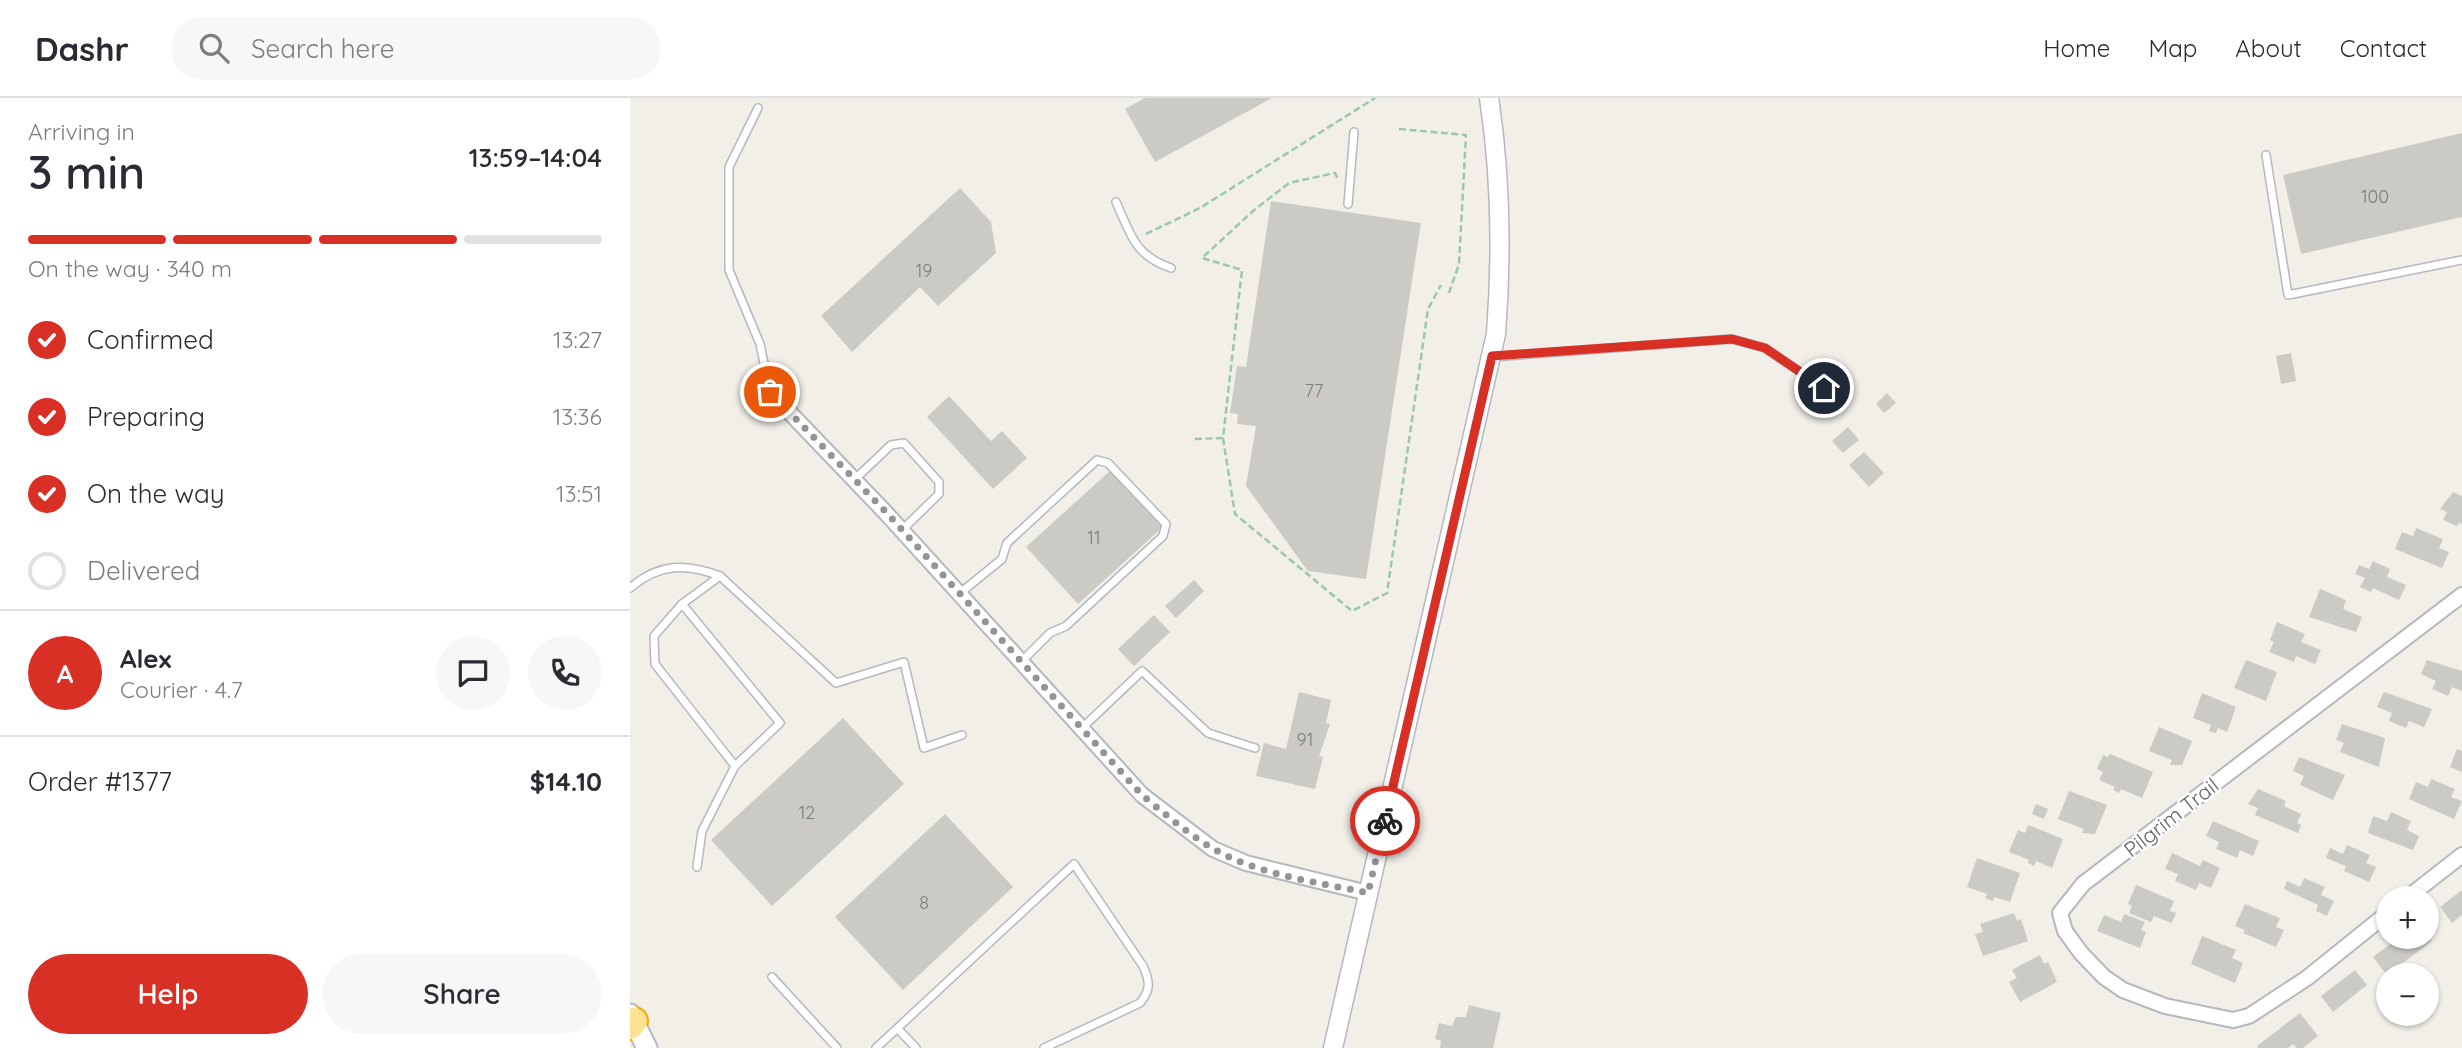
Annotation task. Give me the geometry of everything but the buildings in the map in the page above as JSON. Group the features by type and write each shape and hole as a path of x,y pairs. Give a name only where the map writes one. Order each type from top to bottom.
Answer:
{"main road":[{"path":"631,1021 647,1048"}],"street":[{"path":"1333,1048 1496,334 1500,272 1498,156 1489,98"},
{"path":"770,392 902,531 1142,795 1213,849 1246,863 1290,876 1368,893"},
{"name":"Pilgrim Trail","path":"2376,922 2307,978 2249,1016 2234,1020 2165,1006 2113,984 2088,962 2068,936 2060,919 2062,907 2083,884 2462,595"},
{"path":"2422,886 2462,855"}],"lane":[{"path":"758,108 729,167 729,270 760,344 770,392"},
{"path":"1348,204 1354,132"},
{"path":"2266,155 2288,295 2462,260"},
{"path":"1116,202 1133,241 1150,260 1171,268"},
{"path":"1492,356 1732,339 1765,348 1824,388"},
{"path":"854,480 891,445 904,443 939,482 939,494 902,531"},
{"path":"958,594 1002,559 1007,543 1097,460 1108,463 1166,524 1163,536 1066,626 1050,633 1021,662"},
{"path":"630,588 664,568 694,566 720,576 836,683 904,662 925,748 962,735"},
{"path":"720,576 682,604 654,636 655,664 735,766"},
{"path":"682,604 780,723 735,766 702,831 697,867"},
{"path":"1082,729 1142,671 1208,733 1255,748"},
{"path":"876,1048 1074,864 1143,966 1149,978 1149,989 1140,1003 1044,1048"},
{"path":"772,977 837,1048"},
{"path":"898,1029 916,1048"}],"path":[{"path":"1133,241 1200,208 1375,98"},
{"path":"1399,129 1466,135 1459,264 1450,293"},
{"path":"1348,204 1335,173 1289,183 1253,211 1202,258 1242,270 1223,438 1235,514 1352,611 1387,593 1428,309 1441,285"},
{"path":"1195,439 1223,438"}],"way so far":[{"path":"770,392 886,512 1142,795 1213,849 1246,863 1290,876 1368,893 1385,821"}],"route":[{"path":"1385,821 1492,356 1537,355 1604,347 1732,339 1765,348 1824,388"}]}
